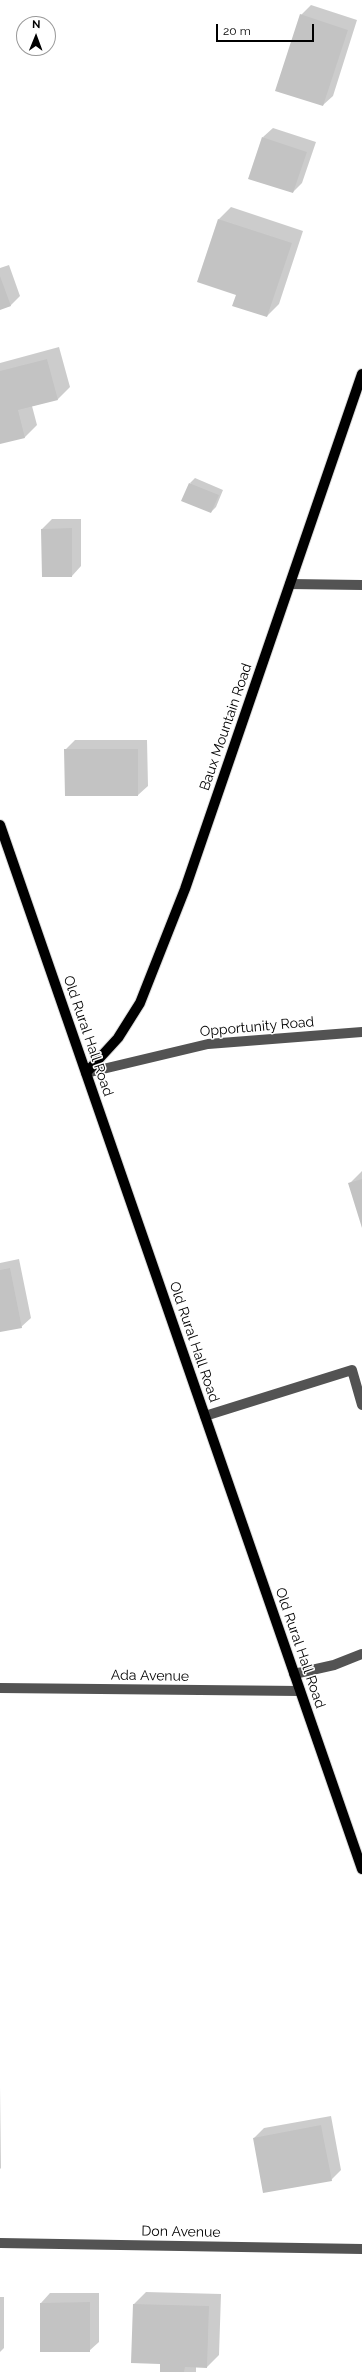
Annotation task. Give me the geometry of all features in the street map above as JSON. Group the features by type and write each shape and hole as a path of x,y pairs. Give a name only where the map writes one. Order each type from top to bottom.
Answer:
{"main road":[{"name":"Baux Mountain Road","path":"86,1074 118,1038 140,1003 185,889 362,374"},
{"name":"Old Rural Hall Road","path":"0,824 362,1869"}],"street":[{"path":"290,584 362,585"},
{"name":"Opportunity Road","path":"86,1074 208,1044 362,1032"},
{"path":"205,1416 352,1370 362,1405"},
{"path":"294,1674 334,1665 362,1654"},
{"name":"Ada Avenue","path":"0,1688 300,1691"},
{"name":"Don Avenue","path":"0,2243 362,2250"}],"building":[{"path":"300,14 348,30 323,106 275,91"},
{"path":"262,137 307,152 293,193 248,179"},
{"path":"218,219 292,243 267,317 232,306 236,295 197,282"},
{"path":"0,276 11,306 0,310"},
{"path":"47,359 58,400 18,410 25,438 0,444 0,371"},
{"path":"189,483 219,495 211,513 181,501"},
{"path":"72,528 72,577 42,577 41,529"},
{"path":"64,749 138,749 138,796 65,796"},
{"path":"362,1179 362,1228 348,1183"},
{"path":"10,1268 22,1328 0,1332 0,1270"},
{"path":"321,2125 332,2181 263,2193 253,2138"},
{"path":"90,2302 90,2352 40,2352 40,2303"},
{"path":"133,2304 209,2306 207,2368 185,2367 184,2372 160,2372 160,2364 131,2363"}]}
